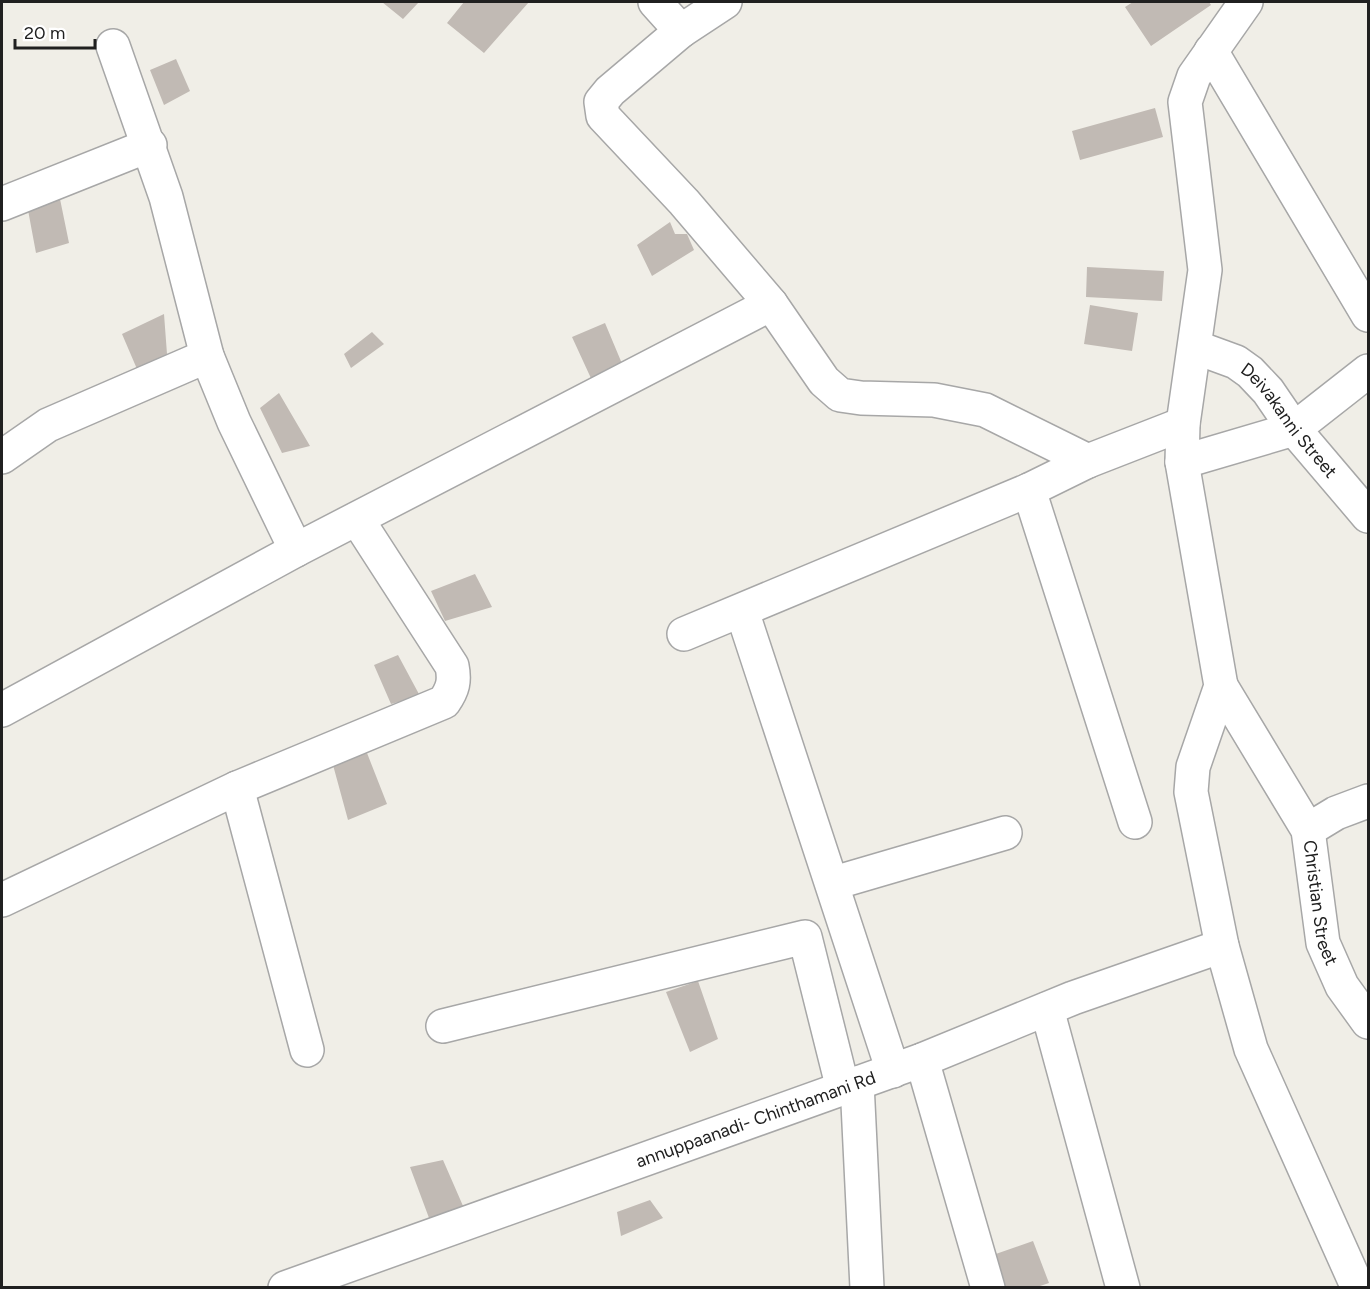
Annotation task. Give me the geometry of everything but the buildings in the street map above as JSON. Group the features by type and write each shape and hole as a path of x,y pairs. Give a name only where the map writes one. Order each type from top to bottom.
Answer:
{"street":[{"path":"655,2 681,31"},
{"path":"724,2 681,31 610,91 601,102 603,116 684,202 771,304 824,381 840,395 861,398 934,400 985,410 1088,461"},
{"path":"1246,2 1188,86 1185,102 1205,270 1183,424 1182,462 1221,686 1191,776 1191,792 1222,946 1251,1049 1358,1287"},
{"path":"113,46 166,197 207,356 234,422 296,550"},
{"path":"1211,51 1368,315"},
{"path":"2,204 150,146"},
{"path":"2,710 296,550 771,304"},
{"name":"Deivakanni Street","path":"1195,347 1236,362 1250,372 1268,391 1293,429 1368,516"},
{"path":"2,457 48,425 207,356"},
{"path":"1182,462 1293,429 1368,372"},
{"path":"684,634 1029,490 1088,461 1183,424"},
{"path":"1029,490 1135,822"},
{"path":"2,900 237,788 444,702 451,693 455,680 452,666 357,519"},
{"path":"742,611 834,883 908,1066 988,1287"},
{"name":"Christian Street","path":"1221,686 1308,830 1323,943 1342,986 1368,1022"},
{"path":"237,788 307,1050"},
{"path":"1308,830 1336,813 1368,801"},
{"path":"834,883 1005,833"},
{"path":"443,1026 805,937 850,1086 867,1287"},
{"name":"annuppaanadi- Chinthamani Rd","path":"285,1287 908,1066 1047,1009 1222,946"},
{"path":"1047,1009 1123,1287"}]}
